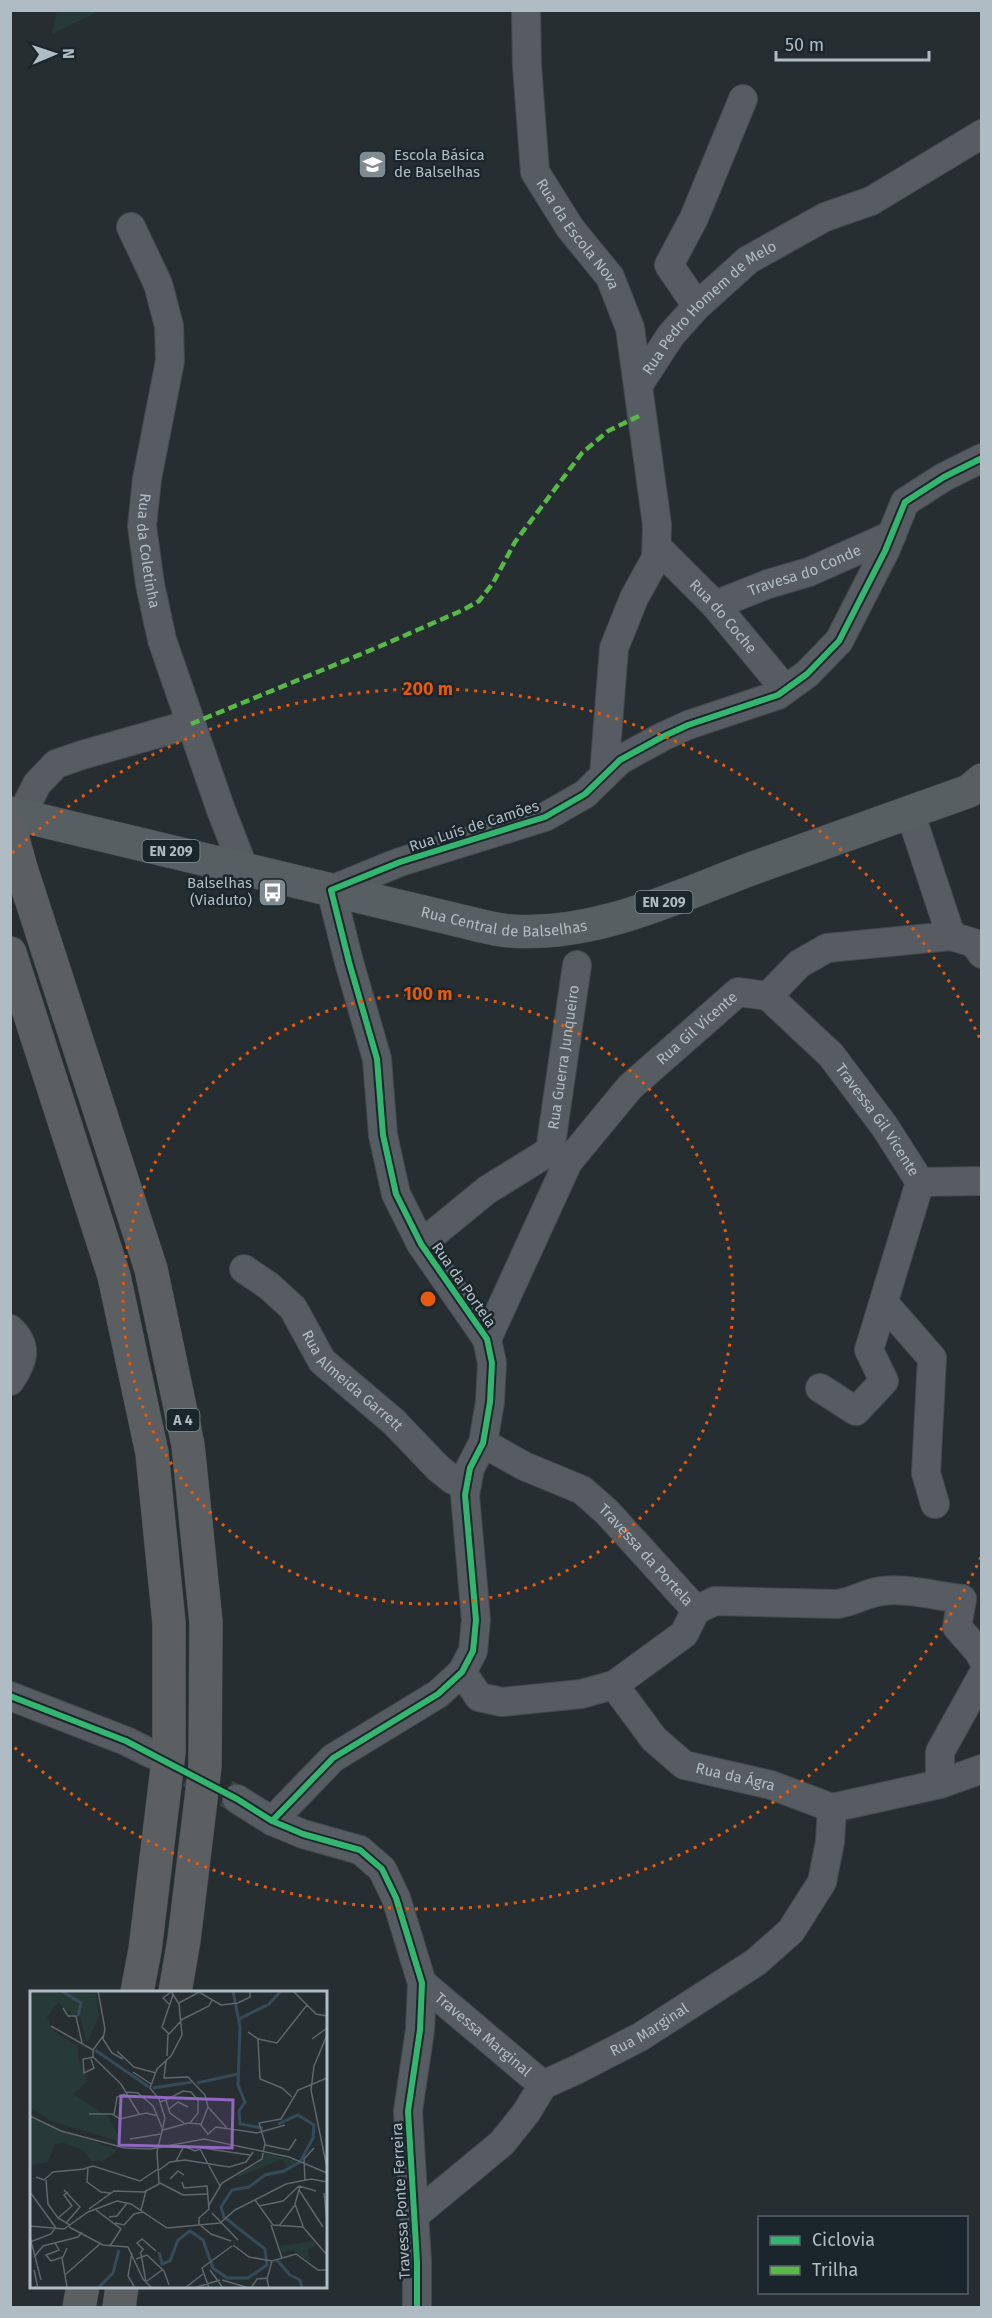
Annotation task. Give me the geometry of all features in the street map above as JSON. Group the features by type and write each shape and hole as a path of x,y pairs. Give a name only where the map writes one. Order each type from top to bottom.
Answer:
{"highway":[{"name":"A 4","path":"17,807 21,868 151,1269 188,1445 206,1622 205,1766 184,1940 174,1991"},
{"name":"A 4","path":"10,953 114,1276 152,1453 169,1623 169,1752 137,1991"},
{"path":"79,2307 83,2288"},
{"path":"119,2307 122,2288"}],"main road":[{"name":"Rua Central de Balselhas","path":"17,807 244,869 389,905 510,931 579,927 620,918 757,866 969,792 981,780"}],"street":[{"name":"Rua da Escola Nova","path":"526,10 527,66 535,172 570,228 610,277 630,328 639,384"},
{"path":"697,306 669,265 694,218 743,99"},
{"name":"Rua Pedro Homem de Melo","path":"604,775 614,648 634,598 656,558 657,547 657,525 639,384 671,335 697,306 748,260 825,217 871,201 981,134"},
{"name":"Rua da Coletinha","path":"131,227 158,284 169,326 170,361 147,479 142,526 150,584 162,640 244,869"},
{"name":"Rua Luís de Camões","path":"331,890 400,862 545,817 585,794 620,760 662,737 688,725 778,695 807,675 839,641 892,535 905,502 944,477 981,458"},
{"name":"Travesa do Conde","path":"715,605 768,584 818,568 892,535"},
{"name":"Rua do Coche","path":"657,547 715,605 785,689"},
{"path":"17,807 56,765 82,755 191,724"},
{"path":"910,812 951,936"},
{"name":"Rua da Portela","path":"272,1821 333,1758 438,1694 462,1672 473,1651 476,1620 465,1495 470,1468 483,1443 490,1402 492,1363 487,1339 421,1244 396,1194 383,1135 377,1059 331,890"},
{"path":"768,996 799,964 827,948 951,936 974,943 981,954"},
{"name":"Rua Guerra Junqueiro","path":"421,1244 487,1190 559,1156 577,965"},
{"name":"Rua Gil Vicente","path":"487,1339 559,1156 630,1087 738,992 768,996"},
{"name":"Travessa Gil Vicente","path":"768,996 831,1055 885,1128 920,1182 869,1350 884,1381 856,1412 820,1388"},
{"path":"920,1182 981,1181"},
{"name":"Rua Almeida Garrett","path":"244,1269 293,1308 322,1361 394,1422 438,1468 453,1480 467,1484"},
{"path":"884,1303 932,1358 926,1473 935,1504"},
{"path":"10,1381 22,1363 16,1339"},
{"name":"Travessa da Portela","path":"483,1443 525,1466 582,1490 607,1512 696,1610 715,1601 837,1604 852,1602 879,1591 896,1590 972,1594"},
{"path":"972,1594 957,1627 979,1652 981,1658"},
{"path":"462,1672 479,1697 502,1702 581,1694 615,1685 684,1634 696,1610"},
{"path":"940,1784 940,1752 981,1676"},
{"name":"Rua da Ágra","path":"615,1685 654,1739 684,1765 771,1785 832,1808"},
{"path":"10,1695 126,1741 152,1755"},
{"path":"832,1808 940,1784 981,1769"},
{"name":"Travessa Ponte Ferreira","path":"237,1799 272,1821 303,1834 360,1850 382,1869 396,1898 422,1983 420,2030 408,2111 415,2215 417,2307"},
{"name":"Rua Marginal","path":"543,2085 640,2037 756,1962 791,1931 822,1882 830,1842 832,1808"},
{"name":"Travessa Marginal","path":"422,1983 543,2085"},
{"path":"415,2215 502,2143 526,2113 543,2085"}],"green space":[{"path":"57,10 99,11 52,34"}],"tunnel":[{"path":"152,1754 237,1799"}],"marked path":[{"path":"191,724 376,648 479,601 493,583 515,542 582,453 608,431 643,414"}],"cycle path":[{"path":"272,1821 333,1758 438,1694 462,1672 473,1651 476,1620 465,1495 470,1468 483,1443 490,1402 492,1363 487,1339 421,1244 396,1194 383,1135 377,1059 331,890 400,862 545,817 585,794 620,760 662,737 688,725 778,695 807,674 839,641 885,551 905,502 944,477 982,458"},
{"path":"10,1696 126,1741 237,1799 272,1821 303,1834 360,1850 382,1869 396,1898 422,1983 420,2030 408,2111 417,2262 417,2308"}],"place":[{"name":"Escola Básica de Balselhas","path":"373,164"},
{"name":"Balselhas (Viaduto)","path":"273,892"}]}
